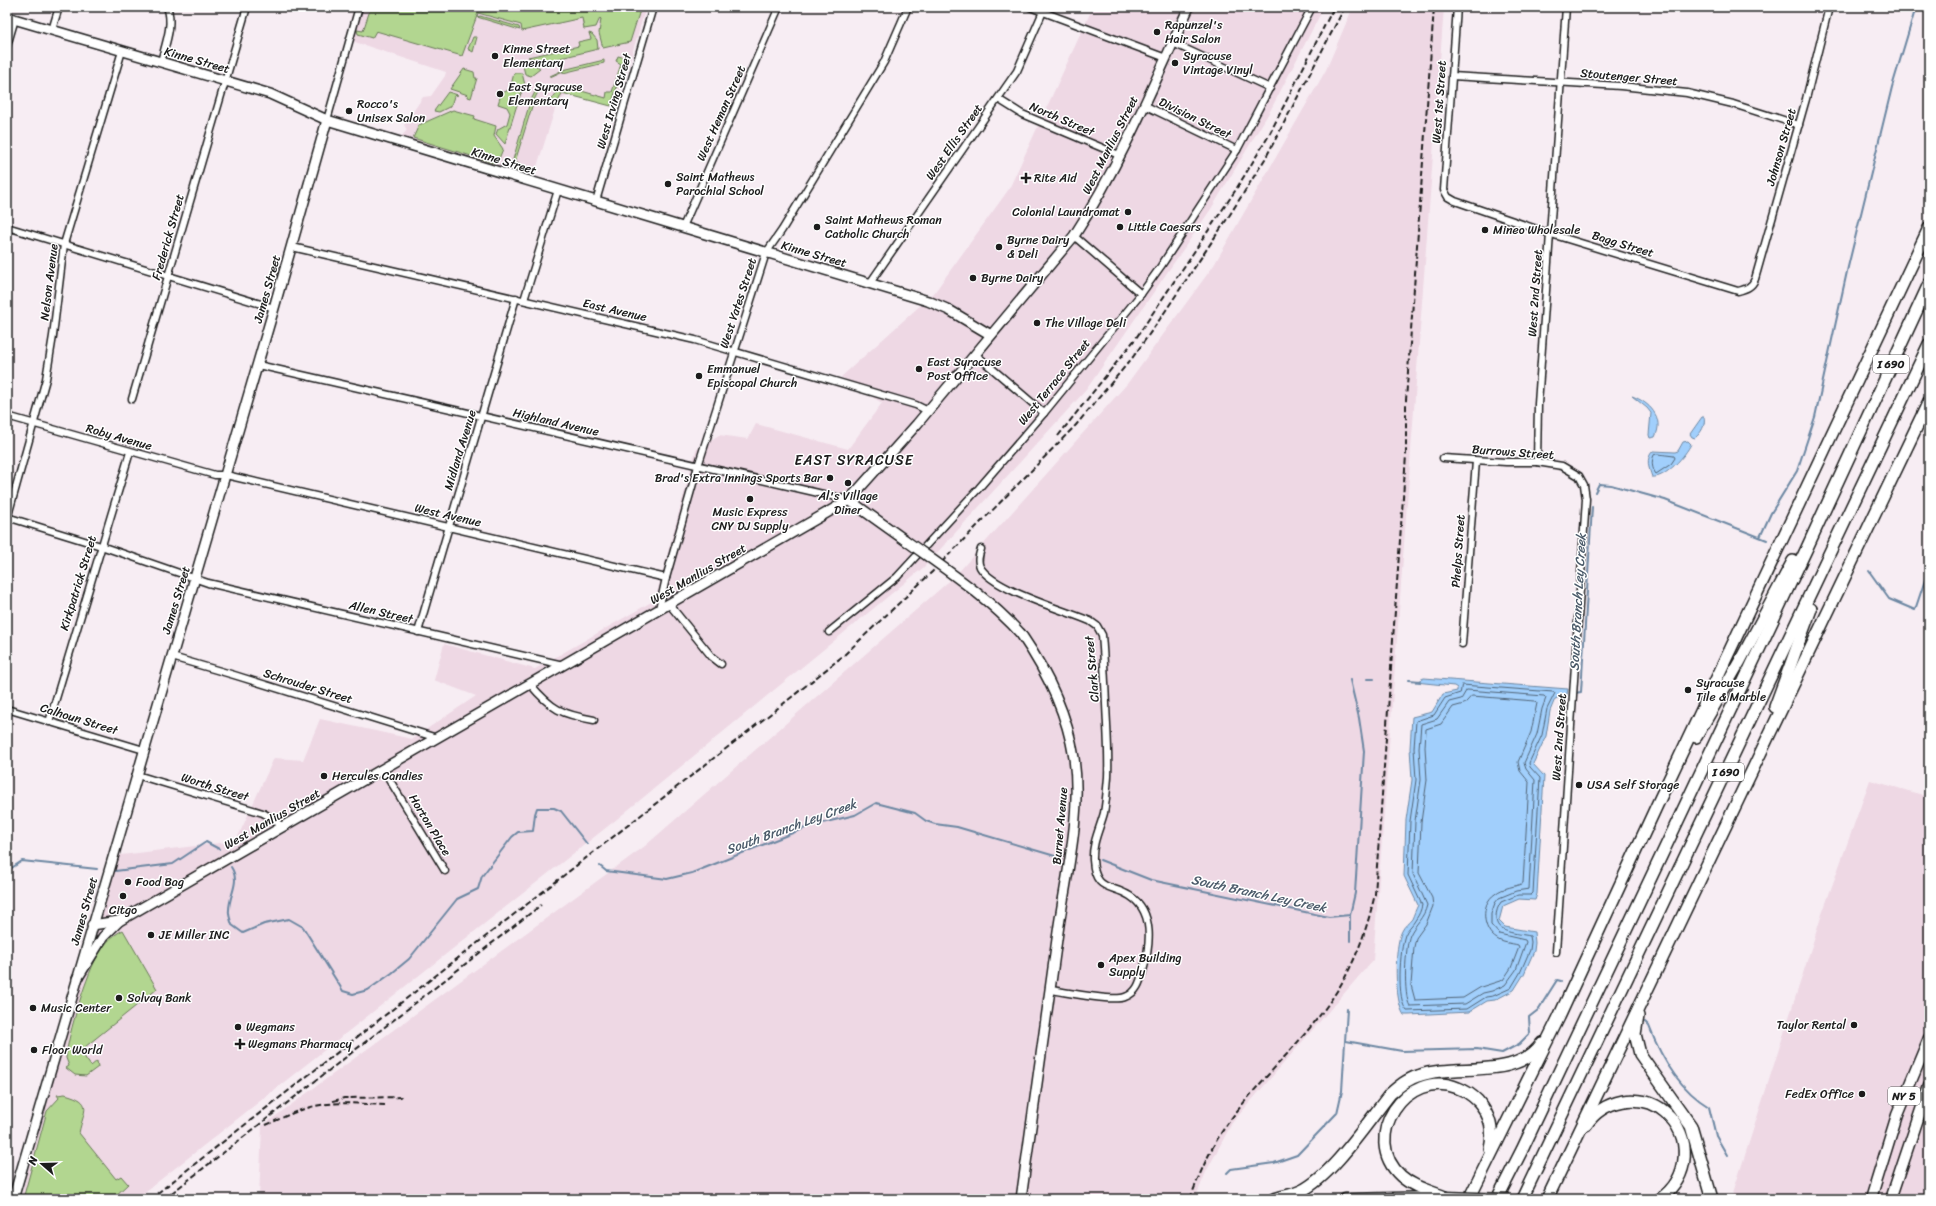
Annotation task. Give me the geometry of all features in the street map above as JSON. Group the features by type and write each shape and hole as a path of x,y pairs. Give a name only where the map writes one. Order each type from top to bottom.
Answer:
{"highway":[{"path":"1469,1199 1559,1017 1657,805 1929,228"},
{"name":"I 690","path":"1497,1199 1525,1143 1795,572 1929,284"},
{"name":"I 690","path":"1522,1199 1929,344"},
{"path":"1547,1199 1929,401"},
{"path":"1657,805 1740,661 1854,443"},
{"path":"1741,792 1769,724 1828,558"},
{"path":"1651,979 1638,1019 1635,1034 1636,1042 1644,1062 1691,1126 1712,1199"},
{"path":"1274,1199 1300,1191 1318,1180 1332,1166 1390,1094 1401,1085 1419,1075 1516,1063 1535,1051 1559,1017"},
{"path":"1445,1197 1412,1184 1401,1176 1393,1165 1388,1154 1385,1138 1387,1124 1393,1111 1403,1099 1413,1091 1428,1085 1451,1085 1468,1092 1476,1098 1484,1108 1491,1122 1493,1136 1486,1166"},
{"path":"1570,1151 1589,1121 1608,1106 1634,1100 1648,1103 1664,1112 1679,1131 1684,1153 1683,1167 1675,1186 1660,1199"}],"main road":[{"name":"NY 5","path":"1871,1199 1897,1115 1929,1038"},
{"name":"NY 5","path":"1891,1199 1929,1086"},
{"path":"1345,1199 1445,1197 1509,1199"}],"street":[{"path":"52,30 59,7"},
{"path":"161,62 169,28 167,7"},
{"name":"Frederick Street","path":"132,399 224,81 247,7"},
{"name":"James Street","path":"13,1199 92,924 258,365 359,7"},
{"name":"West Irving Street","path":"596,202 653,7"},
{"name":"West Heman Street","path":"683,227 779,7"},
{"name":"West Yates Street","path":"660,609 666,578 698,466 766,253 782,230 884,62 908,7"},
{"path":"1030,7 1044,9 1166,58"},
{"name":"West Manlius Street","path":"77,979 103,937 119,921 849,500 928,411 1074,236 1087,216 1119,155 1144,105 1189,7"},
{"name":"West Terrace Street","path":"829,632 897,577 979,488 1044,413 1141,294 1237,150 1312,7"},
{"name":"West 1st Street","path":"1449,198 1444,190 1457,7"},
{"name":"West 2nd Street","path":"1537,462 1538,404 1566,7"},
{"name":"Johnson Street","path":"1746,289 1753,284 1755,279 1829,7"},
{"name":"West Ellis Street","path":"870,283 1017,72 1044,9"},
{"path":"7,46 11,18"},
{"name":"Kinne Street","path":"11,18 276,96 327,120 928,301 948,310 991,335"},
{"path":"1173,43 1270,88"},
{"name":"Nelson Avenue","path":"7,518 46,379 53,336 64,244 122,51"},
{"name":"Stoutenger Street","path":"1452,76 1560,82 1687,92 1733,104 1798,125"},
{"name":"North Street","path":"998,98 1022,114 1119,155"},
{"name":"Division Street","path":"1144,105 1237,150"},
{"path":"524,300 558,190"},
{"name":"Bagg Street","path":"1449,198 1455,202 1551,234 1730,289 1738,291 1746,289"},
{"path":"7,227 274,308"},
{"path":"1074,236 1141,294"},
{"name":"East Avenue","path":"292,247 734,350 916,405 928,411"},
{"name":"Midland Avenue","path":"418,632 516,298"},
{"path":"975,354 1044,413"},
{"name":"Highland Avenue","path":"258,365 849,500"},
{"name":"Roby Avenue","path":"7,416 215,475 226,475"},
{"name":"Kirkpatrick Street","path":"49,722 130,452"},
{"name":"Burrows Street","path":"1444,458 1476,461 1537,462 1562,466 1579,476"},
{"name":"Phelps Street","path":"1462,644 1476,461"},
{"name":"West Avenue","path":"226,475 666,578"},
{"name":"West 2nd Street","path":"1556,952 1586,499 1584,485 1579,476"},
{"name":"Burnet Avenue","path":"849,500 978,594 1009,620 1021,634 1052,684 1059,701 1071,741 1075,769 1076,804 1071,855 1050,990 1021,1199"},
{"name":"Allen Street","path":"7,518 101,546 208,583 563,665"},
{"name":"Clark Street","path":"981,549 978,556 980,566 992,579 1012,590 1090,621 1097,626 1102,635 1108,777 1104,812 1093,848 1093,860 1096,875 1100,883 1107,888 1130,896 1138,904 1145,916 1150,940 1147,960 1141,978 1134,992 1124,998 1050,990"},
{"path":"669,604 712,658 721,664"},
{"name":"Schrouder Street","path":"172,657 242,677 436,738"},
{"path":"530,684 542,698 554,708 567,715 594,720"},
{"name":"Calhoun Street","path":"7,709 144,750"},
{"name":"Horton Place","path":"383,769 445,871"},
{"name":"Worth Street","path":"137,775 263,813 275,820 282,827"},
{"name":"West Manlius Street","path":"92,924 119,921"}],"shaded area":[{"name":"East Syracuse Elementary","path":"362,7 646,7 617,103 571,92 557,103 533,179 400,138 407,130 404,125 423,97 431,96 445,76 446,72 352,41"},
{"path":"1093,7 1324,7 1270,111 1211,209 1086,390 924,567 617,819 136,1199 20,1199 113,856 236,841 274,758 303,760 320,719 412,739 476,696 434,680 444,644 535,669 655,600 696,450 719,435 748,439 756,424 848,449 882,403 841,377 934,293 1009,189"},
{"path":"1353,7 1444,7 1373,960 1232,1123 1206,1172 1195,1199 259,1199 262,1126 645,846 955,576 1127,384 1214,265 1326,70"},
{"path":"1870,780 1926,796 1929,789 1929,1199 1731,1199 1822,914"}],"green space":[{"path":"371,7 641,7 630,42 603,48 599,33 600,18 596,27 584,29 582,18 522,31 521,25 478,13 462,56 376,31 372,38 358,34 357,30 363,31"},
{"path":"480,16 519,27 520,30 477,17"},
{"path":"589,33 592,34 597,40 598,49 544,62 528,57 579,46 578,42 591,39"},
{"path":"473,37 477,37 473,52 468,49"},
{"path":"618,56 626,58 611,106 562,93 556,107 548,105 557,92 575,85 578,90 606,98 607,92 612,92 621,64 616,61"},
{"path":"604,60 604,63 563,73 563,71 550,77 563,70"},
{"path":"531,64 539,67 540,69 531,76 525,74 523,66"},
{"path":"464,69 474,72 475,78 477,78 471,98 468,97 468,95 450,89"},
{"path":"514,73 522,73 525,85 519,98 505,144 496,134 498,129 507,124 510,113 507,107 498,104 501,94 510,89"},
{"path":"536,90 538,92 534,100 515,162 521,165 519,171 512,168 512,163 530,102"},
{"path":"448,92 458,95 454,96 451,106 439,112 434,111"},
{"path":"453,110 475,116 474,119 496,126 494,136 503,149 498,161 494,163 413,138 419,125"},
{"path":"123,930 157,989 80,1051 91,1066 97,1061 98,1067 86,1076 75,1075 66,1068 69,1066 66,1058 67,1048 84,988 94,962 101,949 113,937"},
{"path":"65,1094 80,1100 85,1108 79,1133 116,1179 121,1176 128,1184 112,1199 23,1199 47,1111 59,1098 57,1095"}],"water":[{"path":"1632,396 1644,402 1657,417 1658,430 1655,437 1650,438 1649,435 1651,413"},
{"path":"1702,417 1704,417 1704,423 1702,429 1695,438 1692,437 1690,434"},
{"path":"1688,441 1691,444 1680,460 1663,474 1657,477 1652,477 1648,460 1653,451 1675,452 1678,451 1683,442"},
{"path":"1424,678 1568,689 1567,694 1555,699 1550,711 1546,736 1533,764 1544,776 1537,894 1535,900 1519,899 1503,906 1499,921 1505,927 1534,932 1534,951 1524,974 1514,990 1495,1000 1487,1001 1469,1012 1404,1015 1398,998 1396,960 1399,938 1404,928 1412,919 1418,905 1404,876 1406,820 1412,780 1410,748 1412,717 1432,712 1443,694 1457,691 1457,688 1454,686 1415,682"}],"waterway":[{"path":"1760,537 1771,513 1797,471 1815,417 1848,267 1892,87 1916,7"},
{"name":"South Branch Ley Creek","path":"1595,492 1599,484 1611,485 1665,500 1767,540"},
{"name":"South Branch Ley Creek","path":"1575,693 1581,692 1592,507"},
{"name":"South Branch Ley Creek","path":"1869,571 1889,599 1915,610 1929,568"},
{"name":"South Branch Ley Creek","path":"1367,679 1374,679"},
{"name":"South Branch Ley Creek","path":"1100,860 1151,880 1329,917 1350,915 1355,893 1364,751 1359,718 1350,680"},
{"name":"South Branch Ley Creek","path":"1409,680 1420,681"},
{"name":"South Branch Ley Creek","path":"600,866 606,871 667,879 692,873 810,826 855,815 876,803 915,813 926,821 935,824 957,827 1055,856"},
{"name":"South Branch Ley Creek","path":"231,867 235,878 229,904 229,916 232,925 243,933 264,924 289,919 303,927 343,991 353,994 368,990 409,959 457,899 478,889 482,876 512,837 518,832 533,831 537,808 554,808 561,811 587,844"},
{"name":"South Branch Ley Creek","path":"115,871 173,864 206,842 219,849"},
{"name":"South Branch Ley Creek","path":"7,871 22,861 97,869"},
{"path":"1350,915 1350,941"},
{"path":"1346,1041 1402,1051 1477,1049 1502,1053 1519,1044 1530,1033 1529,1017 1538,1010 1557,980 1561,981"},
{"path":"1227,1173 1231,1169 1274,1163 1297,1155 1337,1113 1342,1091 1347,1009"},
{"path":"1645,1022 1649,1026 1659,1050 1672,1072 1698,1100 1709,1107 1716,1136 1727,1155"}],"railway":[{"path":"1058,436 1136,338 1235,191 1268,137 1334,7"},
{"path":"150,1199 843,656 932,572 1076,425 1133,357 1229,216 1265,159 1345,7"},
{"path":"1190,1199 1211,1150 1228,1123 1253,1092 1307,1032 1339,988 1353,962 1363,936 1375,894 1406,455 1406,400 1434,7"},
{"path":"164,1199 541,905"},
{"path":"333,1101 344,1098 403,1097"},
{"path":"266,1125 290,1114 323,1104 350,1103 385,1105"}],"place":[{"name":"Rapunzel's Hair Salon","path":"1157,32"},
{"name":"Kinne Street Elementary","path":"495,56"},
{"name":"Syracuse Vintage Vinyl","path":"1175,63"},
{"name":"East Syracuse Elementary","path":"500,94"},
{"name":"Rocco's Unisex Salon","path":"349,111"},
{"name":"Rite Aid","path":"1026,178"},
{"name":"Saint Mathews Parochial School","path":"668,184"},
{"name":"Colonial Laundromat","path":"1128,212"},
{"name":"Saint Mathews Roman Catholic Church","path":"817,227"},
{"name":"Little Caesars","path":"1120,227"},
{"name":"Mineo Wholesale","path":"1485,230"},
{"name":"Byrne Dairy & Deli","path":"999,247"},
{"name":"Byrne Dairy","path":"973,278"},
{"name":"The Village Deli","path":"1037,323"},
{"name":"East Syracuse Post Office","path":"919,369"},
{"name":"Emmanuel Episcopal Church","path":"699,376"},
{"name":"Brad's Extra Innings Sports Bar","path":"830,478"},
{"name":"Al's Village Diner","path":"848,483"},
{"name":"Music Express CNY DJ Supply","path":"750,499"},
{"name":"Syracuse Tile & Marble","path":"1688,690"},
{"name":"Hercules Candies","path":"324,776"},
{"name":"USA Self Storage","path":"1579,785"},
{"name":"Food Bag","path":"128,882"},
{"name":"Citgo","path":"123,896"},
{"name":"JE Miller INC","path":"151,935"},
{"name":"Apex Building Supply","path":"1101,965"},
{"name":"Solvay Bank","path":"119,998"},
{"name":"Music Center","path":"33,1008"},
{"name":"Taylor Rental","path":"1854,1025"},
{"name":"Wegmans","path":"238,1027"},
{"name":"Wegmans Pharmacy","path":"240,1044"},
{"name":"Floor World","path":"34,1050"},
{"name":"FedEx Office","path":"1862,1094"}],"district":[{"name":"EAST SYRACUSE","path":"854,460"}]}
